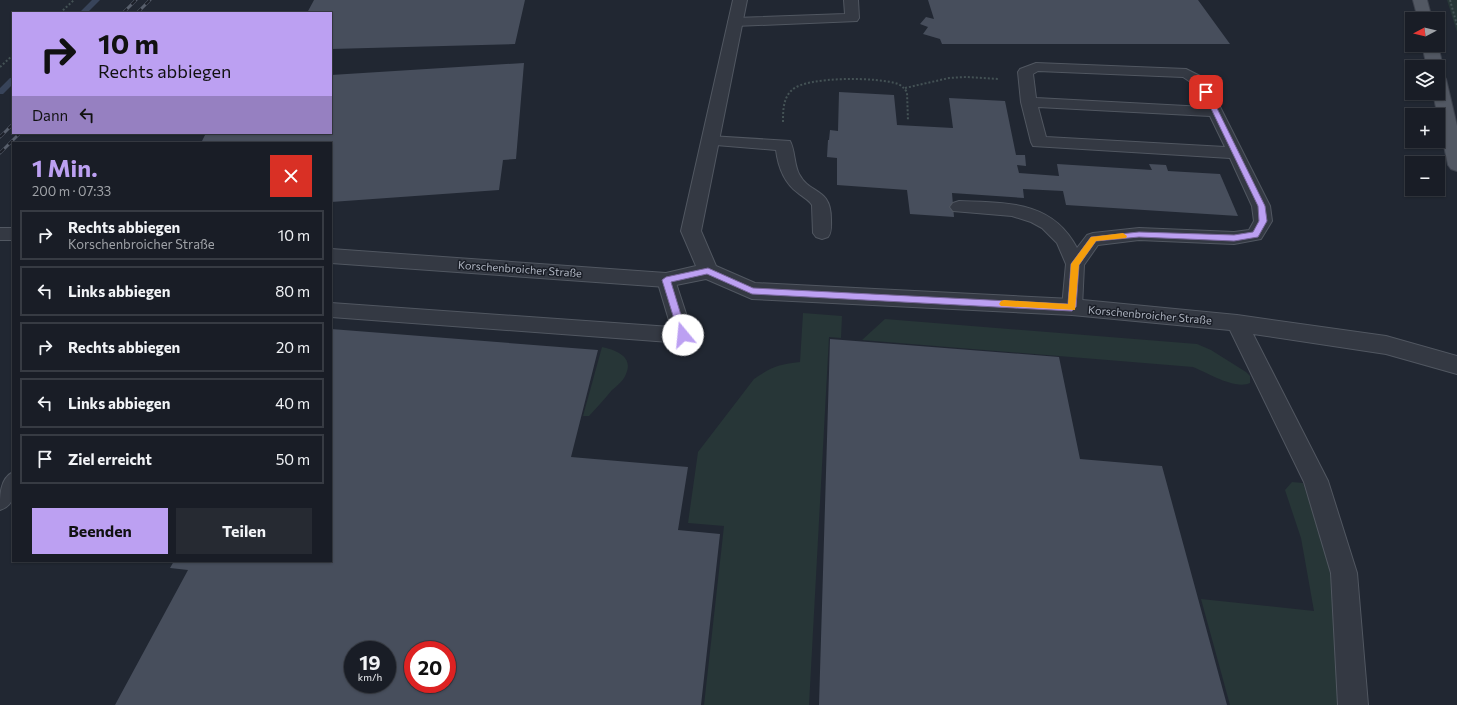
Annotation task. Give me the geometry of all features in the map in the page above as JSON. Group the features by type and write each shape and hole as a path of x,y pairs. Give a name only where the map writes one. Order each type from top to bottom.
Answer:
{"main road":[{"path":"1420,0 1423,12"},
{"path":"1443,100 1457,166"}],"street":[{"path":"708,271 691,231 740,0"},
{"name":"Korschenbroicher Straße","path":"332,256 666,280 708,271 752,291 1072,307 1237,323 1386,345 1457,365"},
{"path":"1237,323 1318,488 1344,573 1353,705"}],"lane":[{"path":"735,22 852,18 851,0"},
{"path":"1075,264 1093,238 1139,234 1234,238 1255,235 1263,221 1262,206 1216,112 1201,82 1186,73 1036,67 1025,72 1029,102 1038,142 1236,153"},
{"path":"1029,102 1216,112"},
{"path":"710,141 784,145 784,158 788,169 796,182 816,196 821,206 822,233"},
{"path":"959,207 1020,212 1035,216 1047,222 1059,232 1067,245 1075,264 1072,307"},
{"path":"0,234 12,234"},
{"path":"332,310 683,335 666,280"},
{"path":"0,500 12,483"}],"path":[{"path":"61,12 74,0"},
{"path":"1450,0 1457,25"},
{"path":"0,67 12,56"},
{"path":"784,145 783,120 785,100 793,88 807,83 821,80 890,82 905,88 949,78 966,77 1026,80"},
{"path":"905,88 907,92 908,121"}],"shaded area":[{"path":"1447,0 1457,0 1457,32"},
{"path":"803,313 842,316 841,338 829,337 809,705 704,705 724,526 688,523 698,452 754,379 776,367 800,362"},
{"path":"885,319 1197,344 1211,350 1246,372 1250,376 1250,383 1244,385 1229,383 1193,367 862,340"},
{"path":"602,347 622,355 625,358 628,368 620,383 589,416 583,416"},
{"path":"1292,482 1303,483 1330,563 1337,615 1339,705 1230,705 1201,599 1314,611 1301,538 1285,490"}],"building":[{"path":"314,0 525,0 515,44 332,49 332,12 308,12"},
{"path":"928,0 1198,0 1230,44 942,44 940,39 923,34 928,27 920,24 926,17 934,19"},
{"path":"524,63 516,159 503,160 499,190 332,202 332,142 202,142 206,134 332,134 332,75"},
{"path":"839,92 894,95 897,125 953,128 949,98 1005,101 1016,155 1025,155 1026,166 1017,165 1019,173 1059,176 1057,164 1152,170 1149,164 1166,165 1168,171 1220,174 1238,216 1066,205 1063,191 1023,189 1024,198 952,193 954,217 910,214 907,190 837,185 837,158 827,157 830,130 838,131"},
{"path":"332,329 598,350 571,457 688,467 678,530 720,534 701,705 115,705 188,570 170,568 173,562 332,562"},
{"path":"830,339 1059,357 1080,459 1162,466 1227,705 819,705"}],"waterway":[{"path":"84,12 96,0"},
{"path":"0,92 12,81"}],"railway":[{"path":"124,12 136,0"},
{"path":"138,12 150,0"},
{"path":"0,137 12,125"},
{"path":"0,153 19,134"}],"slow traffic":[{"path":"1004,304 1072,307 1075,264 1093,238 1123,236"}],"route":[{"path":"683,335 666,280 708,271 752,291 1072,307 1075,264 1093,238 1139,234 1234,238 1255,235 1263,221 1262,206 1206,92"}]}
